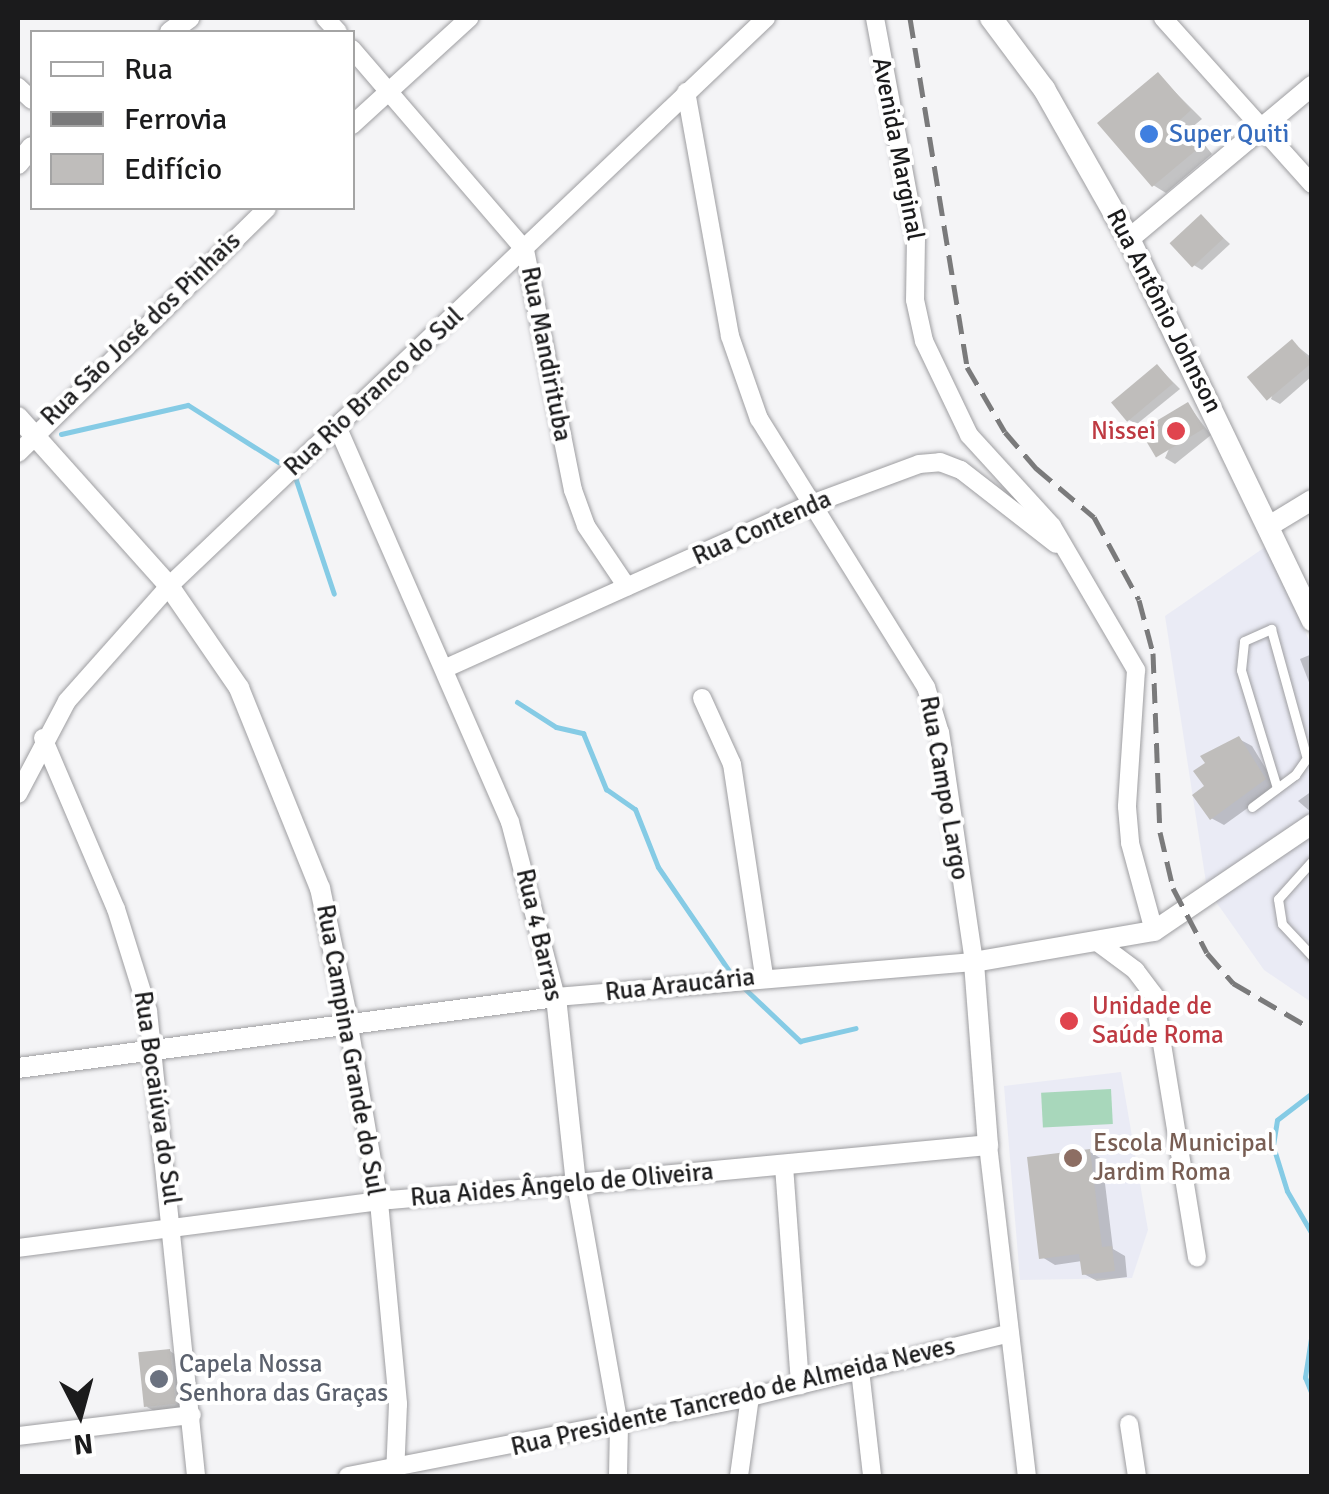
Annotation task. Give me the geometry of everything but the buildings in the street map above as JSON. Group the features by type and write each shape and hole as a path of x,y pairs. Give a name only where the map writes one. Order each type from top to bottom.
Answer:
{"main road":[{"name":"Rua Antônio Johnson","path":"991,18 1044,89 1129,239 1312,620"}],"street":[{"path":"355,122 469,18"},
{"name":"Rua Rio Branco do Sul","path":"18,794 43,738 67,701 169,586 766,18"},
{"name":"Avenida Marginal","path":"876,18 916,238 915,300 924,342 969,435 1052,526 1136,670 1127,806 1130,843 1154,931"},
{"path":"1163,18 1312,184"},
{"name":"Rua Mandirituba","path":"355,52 525,250 574,490 586,526 627,588"},
{"path":"1129,239 1312,86"},
{"name":"Rua Campo Largo","path":"686,92 730,336 759,419 809,505 926,687 974,962 1006,1334 1027,1476"},
{"name":"Rua São José dos Pinhais","path":"18,453 265,210"},
{"name":"Rua Campina Grande do Sul","path":"18,418 169,586 240,688 320,888 350,1026 378,1202 397,1472"},
{"name":"Rua 4 Barras","path":"337,426 446,668 510,822 556,997 576,1184 619,1425 618,1476"},
{"name":"Rua Contenda","path":"446,668 809,505 940,462 961,470 1066,551"},
{"path":"1269,526 1312,500"},
{"path":"702,698 732,764 764,976"},
{"name":"Rua Bocaiúva do Sul","path":"43,738 136,962 175,1228 196,1476"},
{"name":"Rua Araucária","path":"18,1068 151,1054 556,997 764,976 974,962 1100,944 1154,931 1185,916 1312,824"},
{"path":"1100,944 1135,970 1154,995 1197,1258"},
{"name":"Rua Aides Ângelo de Oliveira","path":"18,1248 378,1202 988,1145"},
{"path":"784,1166 800,1384"},
{"name":"Rua Presidente Tancredo de Almeida Neves","path":"348,1476 397,1472 750,1397 1006,1334"},
{"path":"860,1370 872,1476"},
{"path":"740,1476 750,1397"},
{"path":"18,1436 192,1415"},
{"path":"1129,1424 1137,1476"}],"lane":[{"path":"1252,808 1277,788 1309,754 1271,629 1244,641 1241,670 1277,788"},
{"path":"1312,861 1278,899 1282,924 1312,956"}],"shaded area":[{"path":"1268,545 1311,645 1311,1002 1264,970 1207,889 1165,616"},
{"name":"Escola Municipal Jardim Roma","path":"1121,1072 1148,1230 1132,1278 1020,1280 1004,1086"}],"green space":[{"path":"1111,1089 1113,1124 1043,1128 1041,1093"}],"waterway":[{"path":"61,434 188,405 278,462"},
{"path":"294,474 334,594"},
{"path":"517,702 556,727 583,733 606,789 635,809 658,867 732,975"},
{"path":"743,987 800,1041 856,1028"},
{"path":"1312,1093 1277,1120 1273,1146 1287,1191 1312,1234"},
{"path":"1312,1332 1305,1377 1312,1394"}],"railway":[{"path":"910,18 967,367 1005,432 1036,468 1094,517 1139,600 1153,653 1160,832 1173,888 1207,953 1233,983 1312,1029"}],"place":[{"name":"Super Quiti","path":"1149,134"},
{"name":"Nissei","path":"1176,431"},
{"name":"Unidade de Saúde Roma","path":"1069,1021"},
{"name":"Escola Municipal Jardim Roma","path":"1073,1158"},
{"name":"Capela Nossa Senhora das Graças","path":"159,1379"}]}
